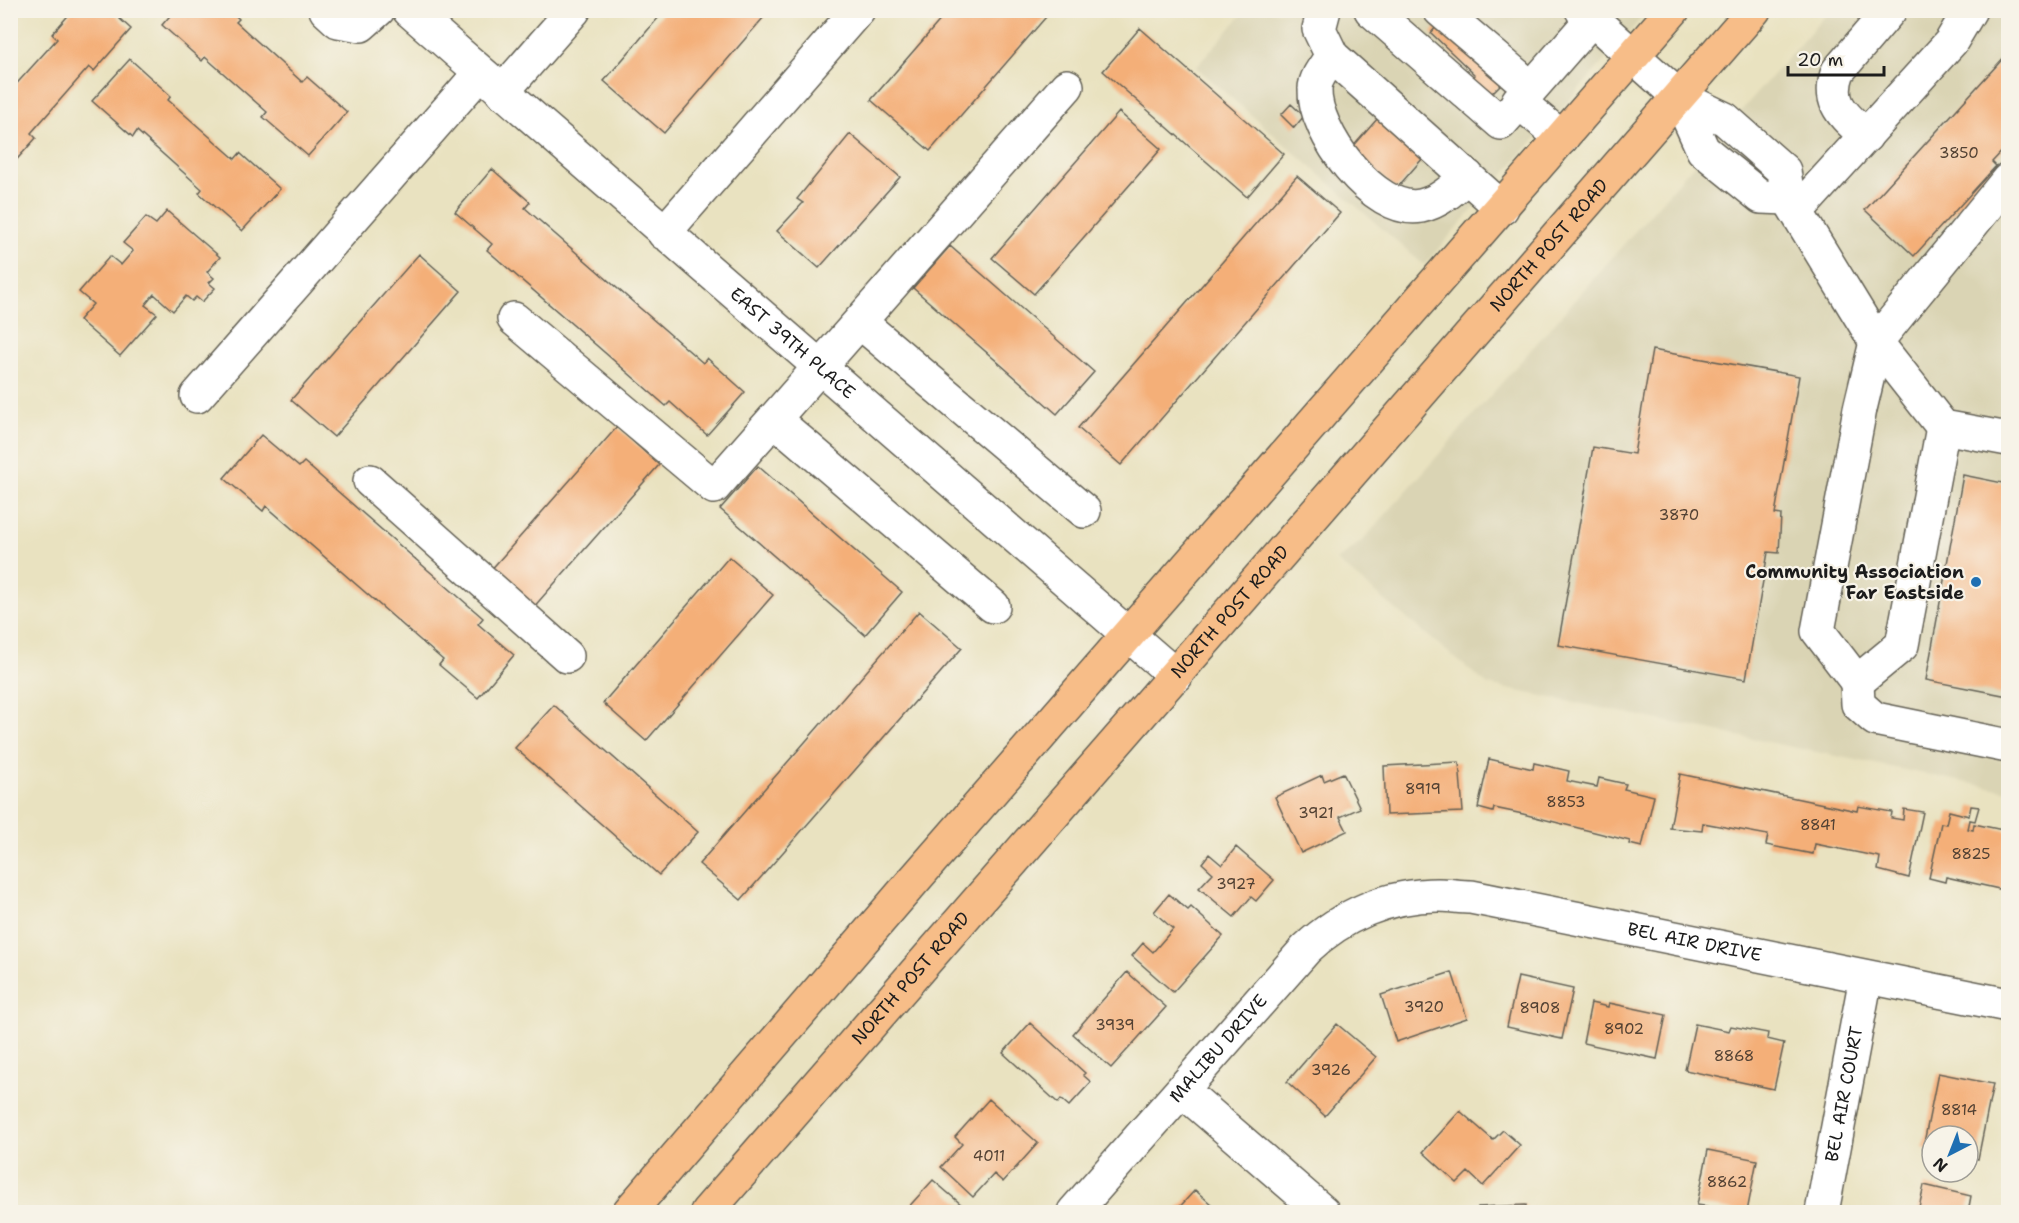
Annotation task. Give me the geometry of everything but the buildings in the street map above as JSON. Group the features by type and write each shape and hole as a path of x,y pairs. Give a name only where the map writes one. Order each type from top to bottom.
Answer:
{"main road":[{"path":"629,1212 902,894 1130,636 1673,10"},
{"name":"NORTH POST ROAD","path":"707,1212 1755,10"}],"street":[{"path":"326,10 338,21 360,25 378,10"},
{"name":"EAST 39TH PLACE","path":"409,10 1176,676"},
{"path":"197,396 491,82 574,10"},
{"path":"664,232 858,10"},
{"path":"1324,10 1319,29 1332,56 1502,208"},
{"path":"1371,10 1517,104 1562,138"},
{"path":"1440,10 1517,104"},
{"path":"1866,136 1838,109 1834,82 1838,71 1890,10"},
{"path":"1792,204 1866,136 1951,42 1970,10"},
{"path":"1517,104 1587,15 1679,97 1703,150 1761,197 1792,204 1876,342 1943,427 2008,439"},
{"path":"1332,56 1315,88 1320,116 1329,138 1348,164 1372,188 1395,205 1420,206 1445,196 1467,176"},
{"path":"514,319 714,487 1067,86"},
{"path":"2008,180 1876,342 1860,409 1818,631 1857,682 1858,704 1875,719 2008,746"},
{"path":"860,322 1084,512"},
{"path":"775,420 993,606"},
{"path":"1857,682 1902,645 1943,427"},
{"path":"370,481 567,656"},
{"name":"BEL AIR DRIVE","path":"1378,904 1429,895 1471,897 2008,1005"},
{"name":"MALIBU DRIVE","path":"1074,1212 1306,949 1334,926 1378,904"},
{"name":"BEL AIR COURT","path":"1822,1212 1866,977"},
{"path":"1183,1091 1323,1212"}],"shaded area":[{"path":"1245,11 1648,11 1424,265 1196,67"},
{"path":"1829,11 2008,11 2008,791 1488,685 1337,561 1364,539"}],"place":[{"name":"Community Association Far Eastside","path":"1976,582"}]}
